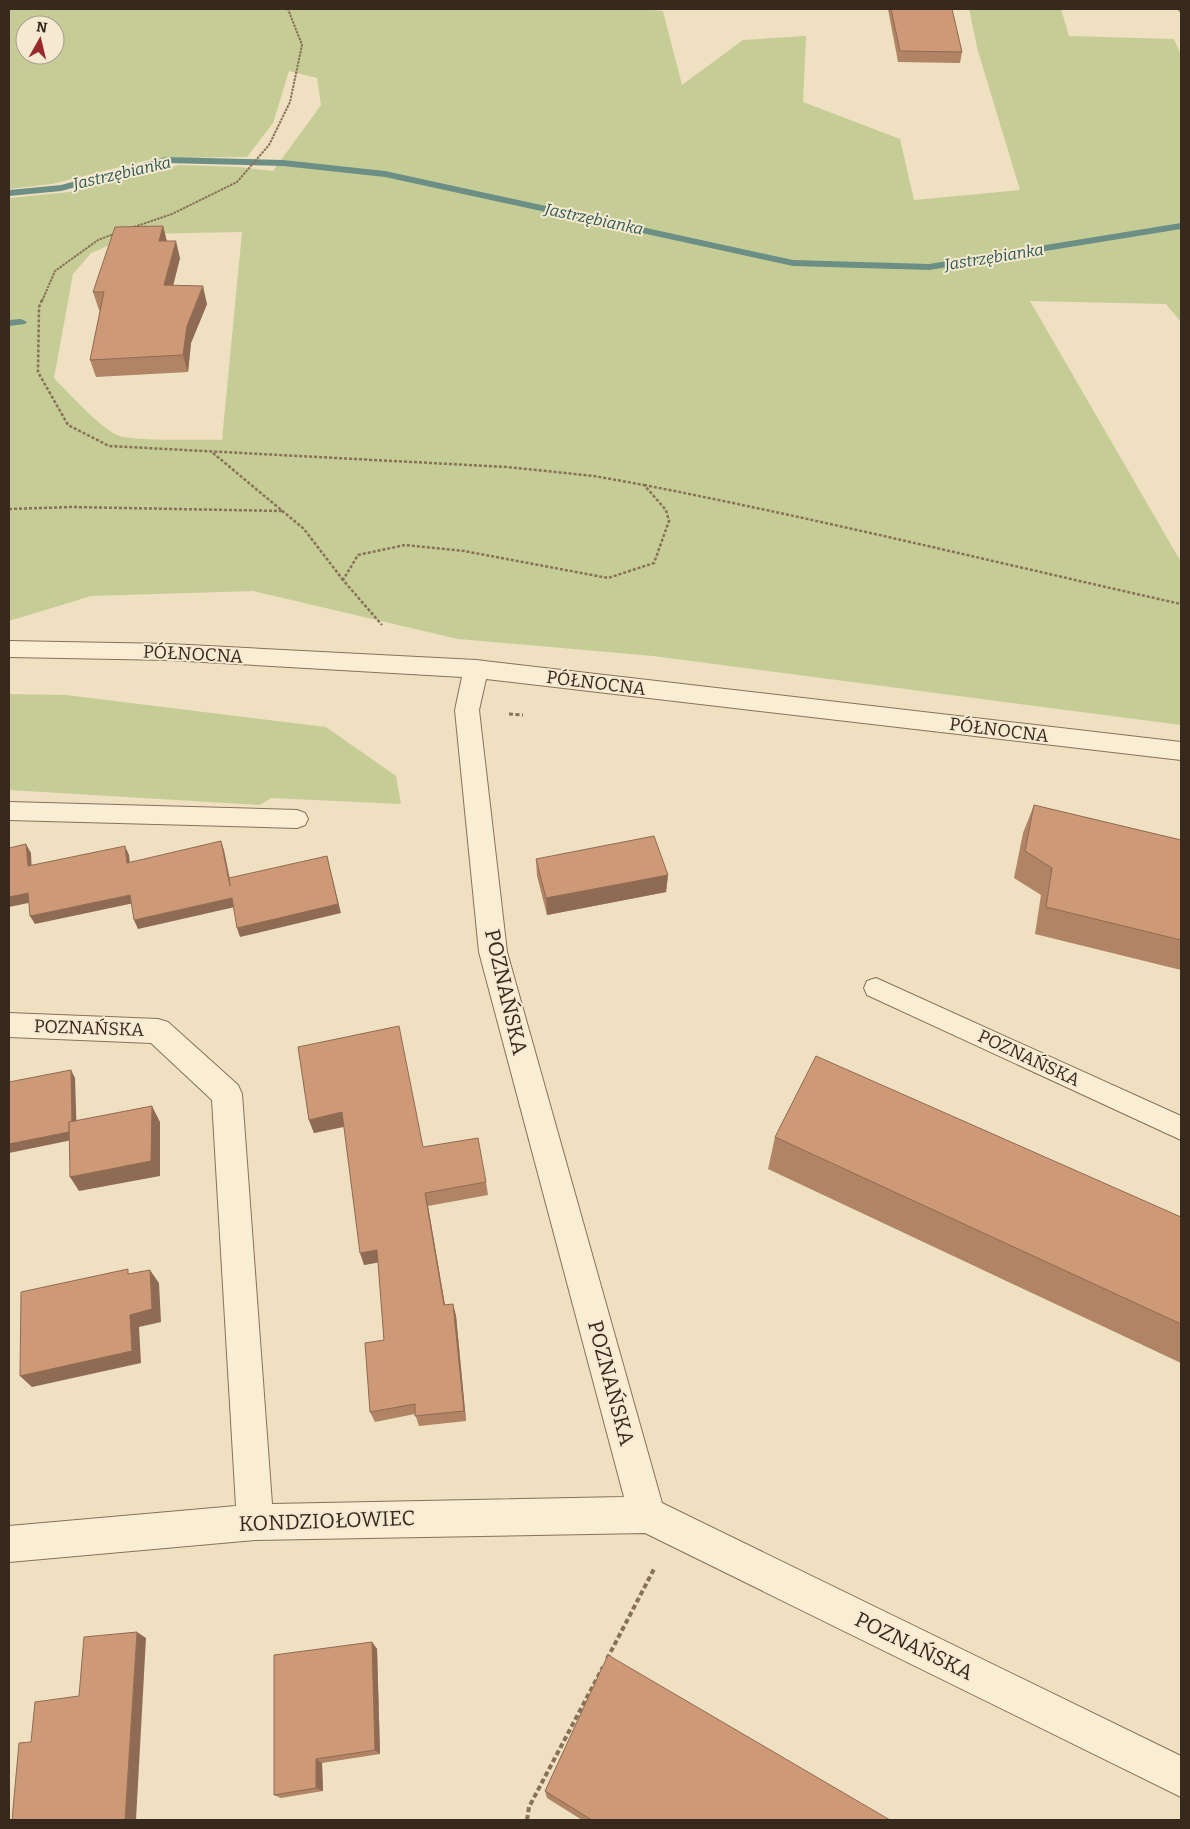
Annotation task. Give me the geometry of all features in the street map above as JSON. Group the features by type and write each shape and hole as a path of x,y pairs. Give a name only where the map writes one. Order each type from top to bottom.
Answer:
{"street":[{"name":"PÓŁNOCNA","path":"9,649 169,652 476,669 1181,751"},
{"name":"POZNAŃSKA","path":"476,669 467,710 492,952 661,1522 1181,1777"},
{"name":"POZNAŃSKA","path":"9,1025 158,1030 226,1094 255,1522"},
{"name":"KONDZIOŁOWIEC","path":"9,1544 255,1522 661,1522"}],"lane":[{"path":"9,811 297,819"},
{"name":"POZNAŃSKA","path":"876,988 1181,1128"}],"path":[{"path":"126,230 172,214 237,182 269,145 290,102 302,45 288,9"},
{"path":"116,233 98,240 55,271 39,307 38,372 68,425 109,446 507,467 594,476 786,513 941,551 1181,604"},
{"path":"213,452 304,529 343,580 416,666"},
{"path":"343,580 358,555 405,544 464,550 608,578 654,563 669,521 666,510 644,485"},
{"path":"9,509 72,507 282,511"},
{"path":"527,1820 529,1808 661,1522"}],"green space":[{"path":"9,9 643,9 663,11 682,85 743,40 806,36 803,102 900,139 914,200 1020,190 978,51 969,9 1061,9 1069,36 1174,39 1181,55 1181,322 1166,304 1030,301 1181,562 1181,725 653,656 458,639 253,591 91,596 9,621 9,198 69,192 180,165 239,167 273,171 321,105 317,78 289,71 273,123 247,157 156,158 52,184 9,189","holes":["242,232 222,440 137,439 117,435 84,409 54,378 73,274 91,253 136,234"]},
{"path":"9,694 66,695 326,727 396,776 401,804 271,798 260,805 9,790"}],"building":[{"path":"891,9 952,9 962,52 900,51"},
{"path":"163,226 159,241 176,241 164,285 203,286 187,326 183,355 90,360 104,292 93,292 115,227"},
{"path":"1034,805 1181,840 1181,940 1046,907 1052,868 1025,851"},
{"path":"654,836 668,875 546,898 536,859"},
{"path":"221,841 230,886 229,878 327,856 338,904 237,928 232,898 134,920 130,895 30,916 28,893 9,897 9,848 26,844 28,866 125,846 127,863"},
{"path":"399,1026 423,1147 478,1138 486,1182 425,1193 444,1305 453,1304 464,1411 415,1416 415,1404 370,1412 365,1343 384,1340 377,1250 360,1253 342,1112 309,1120 298,1047"},
{"path":"816,1056 1181,1217 1181,1324 775,1137"},
{"path":"71,1070 72,1122 69,1122 69,1132 9,1144 9,1082"},
{"path":"152,1106 151,1161 70,1177 69,1122"},
{"path":"128,1269 128,1274 150,1270 152,1309 130,1315 132,1351 20,1376 21,1292"},
{"path":"137,1632 125,1820 12,1820 19,1743 31,1742 35,1702 79,1696 84,1637"},
{"path":"372,1642 375,1750 316,1759 316,1788 274,1795 274,1655"},
{"path":"608,1655 890,1820 592,1820 545,1791"}],"waterway":[{"name":"Jastrzębianka","path":"9,193 61,188 166,160 283,163 385,174 793,263 929,267 1181,226"},
{"path":"9,323 21,322"}]}
